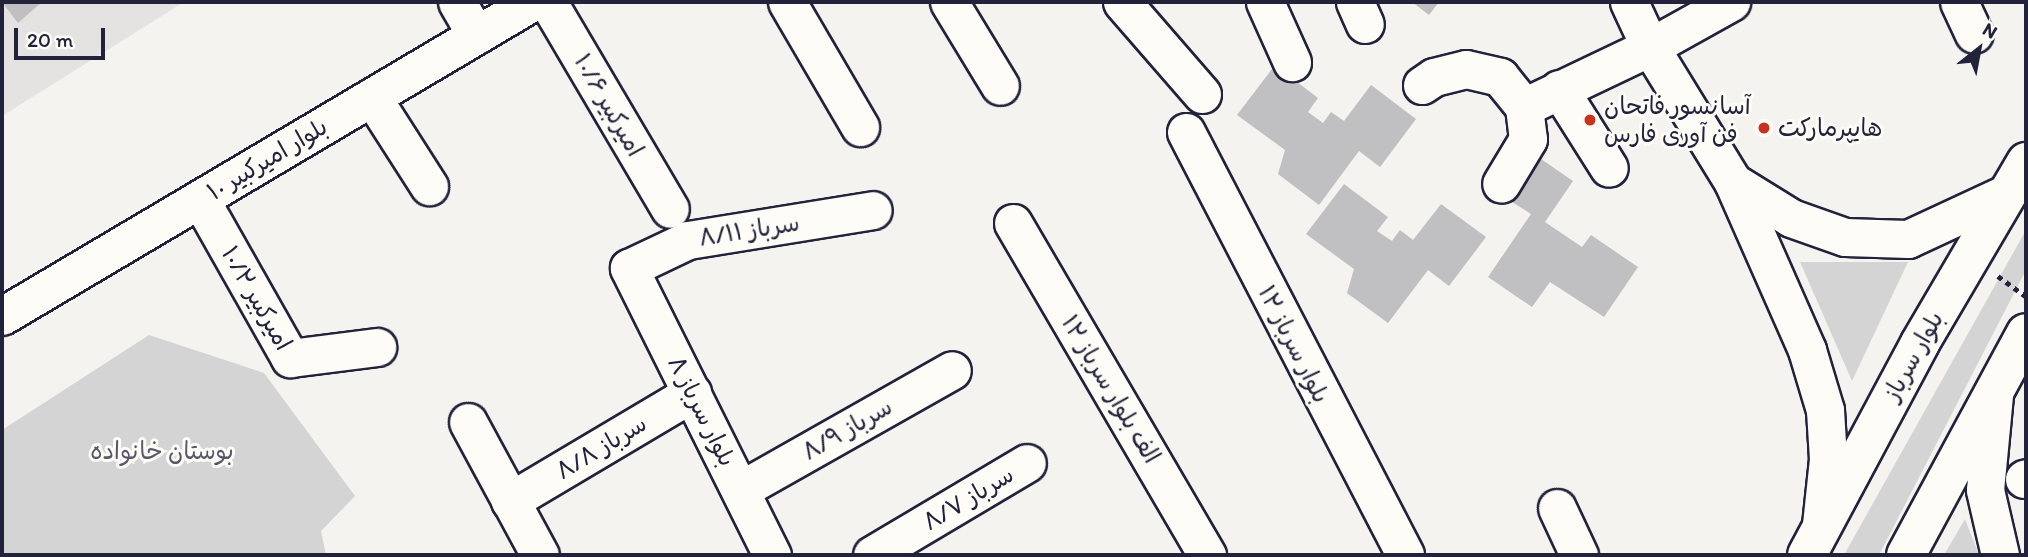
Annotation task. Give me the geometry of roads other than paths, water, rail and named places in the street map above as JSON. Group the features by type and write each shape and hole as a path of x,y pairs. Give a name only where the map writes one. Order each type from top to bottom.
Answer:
{"main road":[{"name":"بلوار سرباز","path":"1814,540 2003,195 2026,162"},
{"path":"1906,555 2026,333"}],"street":[{"path":"457,2 476,35"},
{"name":"۱۰ بلوار امیرکبیر","path":"4,307 200,199 532,2"},
{"name":"۱۰/۶ امیرکبیر","path":"548,2 670,209"},
{"path":"787,2 860,127"},
{"path":"949,2 1000,86"},
{"path":"1122,2 1202,94"},
{"path":"1265,2 1292,62"},
{"path":"1629,2 1650,47 1733,181 1807,350 1825,410 1828,459 1814,540"},
{"path":"1524,107 1650,47 1731,2"},
{"path":"1422,85 1434,77 1466,69 1500,77 1524,107 1528,139 1501,184"},
{"path":"1559,89 1609,168"},
{"path":"372,97 429,186"},
{"name":"۱۲ بلوار سرباز","path":"1186,132 1405,555"},
{"path":"1733,181 1791,218 1845,237 1908,239 2003,195"},
{"name":"۱۰/۲ امیرکبیر","path":"200,199 290,358 377,347"},
{"name":"۸/۱۱ سرباز","path":"629,268 688,240 873,210"},
{"name":"۱۲ الف بلوار سرباز","path":"1013,223 1207,555"},
{"name":"۸ بلوار سرباز","path":"629,268 742,489 772,555"},
{"name":"۸/۹ سرباز","path":"742,489 952,370"},
{"name":"۸/۸ سرباز","path":"510,500 692,393"},
{"path":"1994,395 1985,490 2000,555"},
{"path":"467,422 540,555"},
{"name":"۸/۷ سرباز","path":"893,550 1027,463"},
{"path":"1557,509 1579,555"}],"place":[{"name":"آسانسور فاتحان فن آوری فارس","path":"1590,120"},
{"name":"هایپرمارکت","path":"1764,128"}],"park label":[{"name":"بوستان خانواده","path":"162,451"}]}
